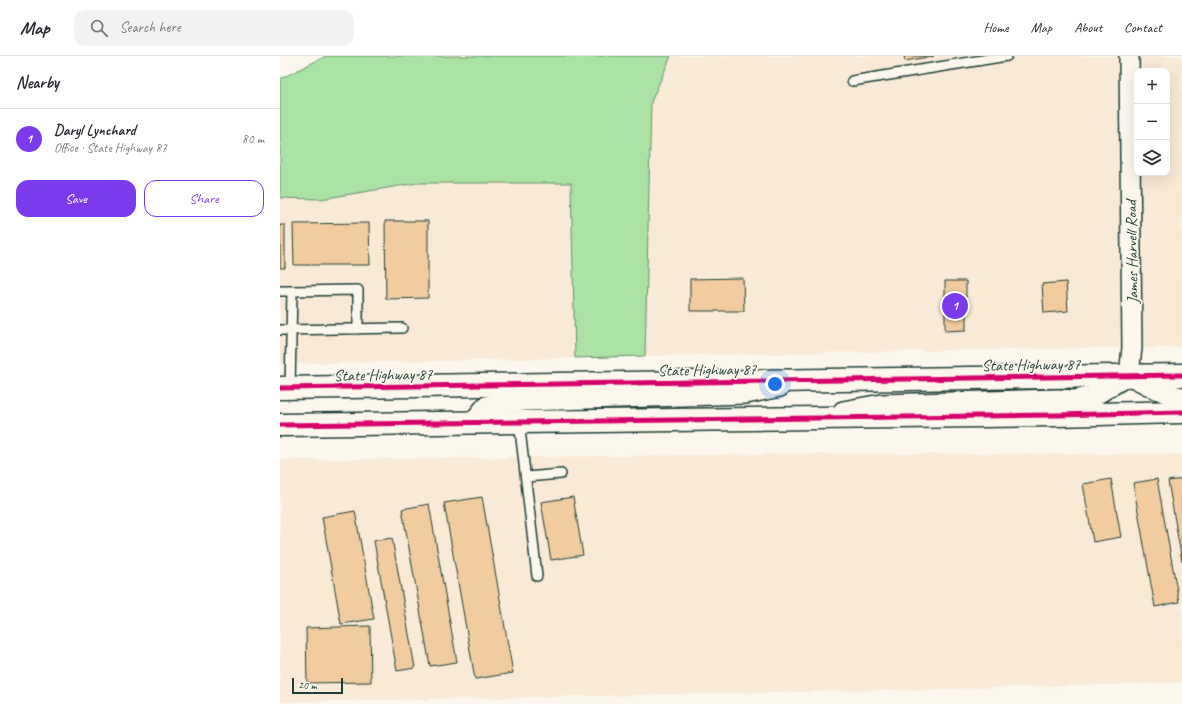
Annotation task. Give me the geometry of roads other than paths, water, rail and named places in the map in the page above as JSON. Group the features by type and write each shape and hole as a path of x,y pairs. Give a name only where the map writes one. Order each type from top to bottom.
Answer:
{"highway":[{"name":"State Highway 87","path":"285,388 1182,374"},
{"path":"280,425 1182,412"}],"street":[{"name":"James Harvell Road","path":"1129,56 1132,348 1129,375"},
{"path":"803,418 882,404 1058,399 1075,400 1096,395 1129,375 1162,392 1182,397"},
{"path":"473,422 486,406 500,402 746,394 814,380"}],"lane":[{"path":"852,81 1007,56"},
{"path":"280,291 358,290 358,329"},
{"path":"285,388 291,330 292,291"},
{"path":"280,330 402,328"},
{"path":"519,422 537,576"},
{"path":"526,477 561,474"}],"place":[{"name":"Daryl Lynchard","path":"955,306"}]}
